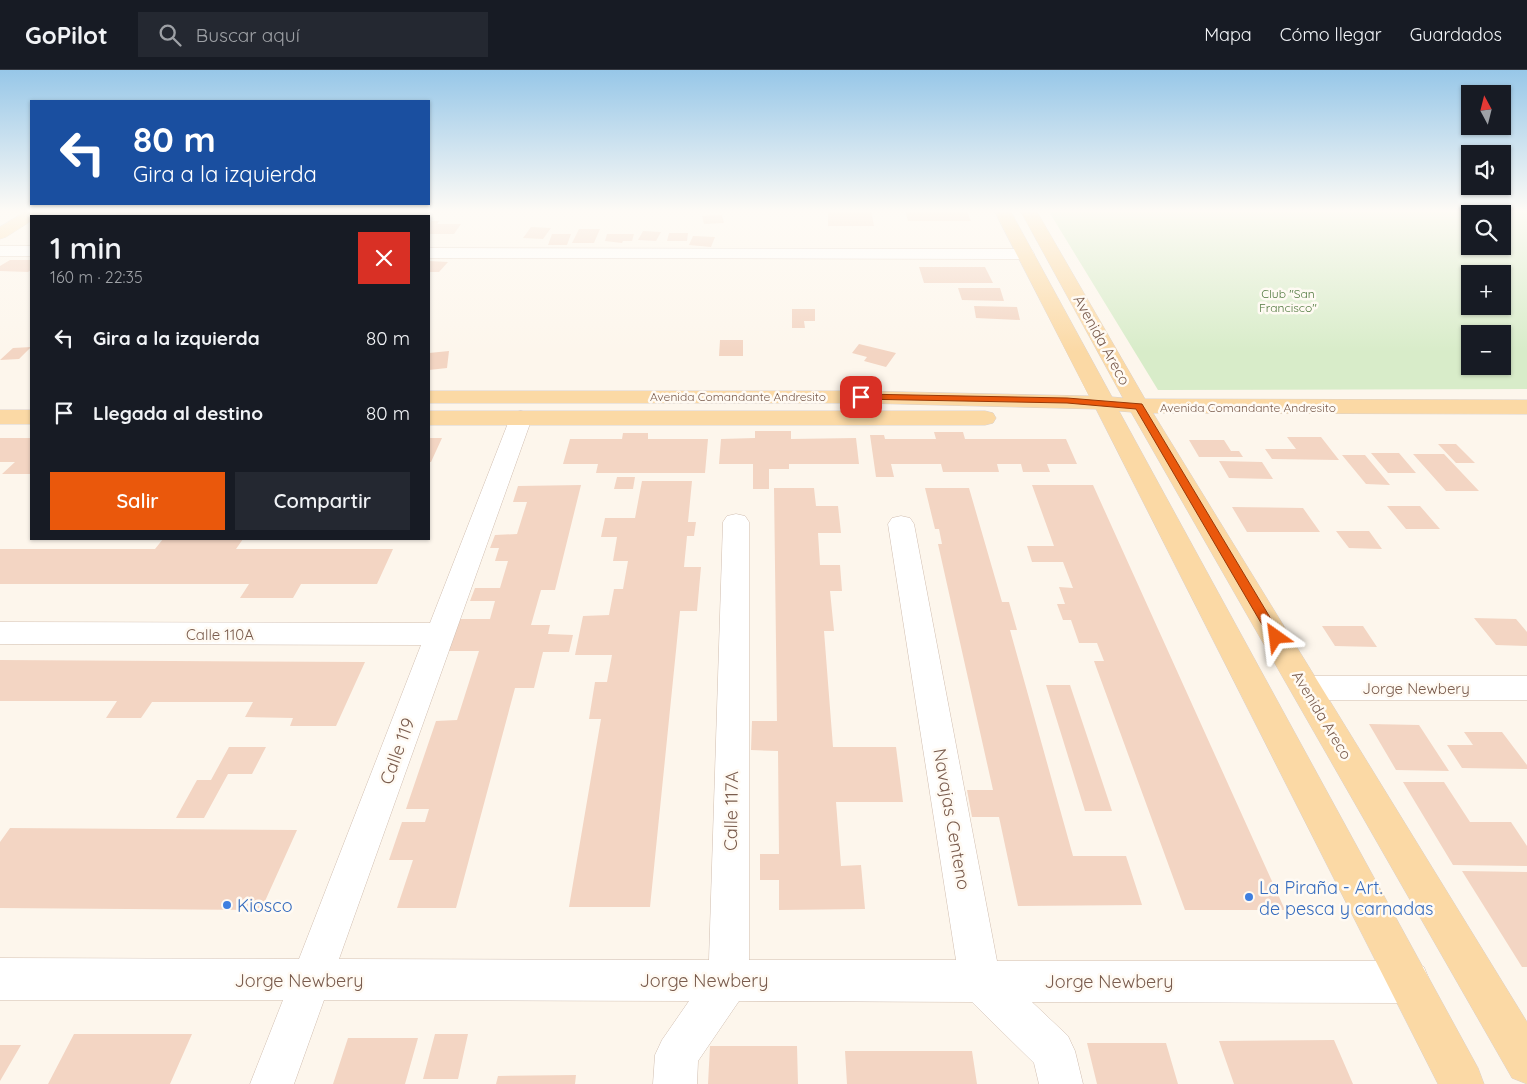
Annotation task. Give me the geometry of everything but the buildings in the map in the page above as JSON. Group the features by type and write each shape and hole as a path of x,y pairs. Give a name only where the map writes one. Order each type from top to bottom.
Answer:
{"main road":[{"name":"Avenida Areco","path":"1028,257 1462,1084"},
{"name":"Avenida Areco","path":"1055,257 1142,411 1527,1063"},
{"name":"Avenida Comandante Andresito","path":"430,398 861,397 1067,401 1108,411"},
{"path":"0,400 30,400"},
{"name":"Avenida Comandante Andresito","path":"430,418 1527,407"},
{"name":"Avenida Comandante Andresito","path":"1142,411 1170,419 1527,418"},
{"path":"0,417 30,417"}],"street":[{"name":"Calle 119","path":"272,1084 521,418"},
{"name":"Calle 117A","path":"729,980 736,522"},
{"name":"Navajas Centeno","path":"902,524 980,981"},
{"name":"Calle 110A","path":"0,633 440,634"},
{"name":"Jorge Newbery","path":"1306,688 1527,688"},
{"name":"Jorge Newbery","path":"0,979 1409,982"},
{"path":"675,1084 676,1055 729,980"},
{"path":"980,981 1053,1051 1061,1084"}],"green space":[{"name":"Club \"San Francisco\"","path":"1077,257 1527,257 1527,389 1158,390"}],"place":[{"name":"La Piraña - Art. de pesca y carnadas","path":"1249,897"},
{"name":"Kiosco","path":"227,905"}],"route":[{"path":"861,397 1067,401 1139,406 1276,637"}]}
